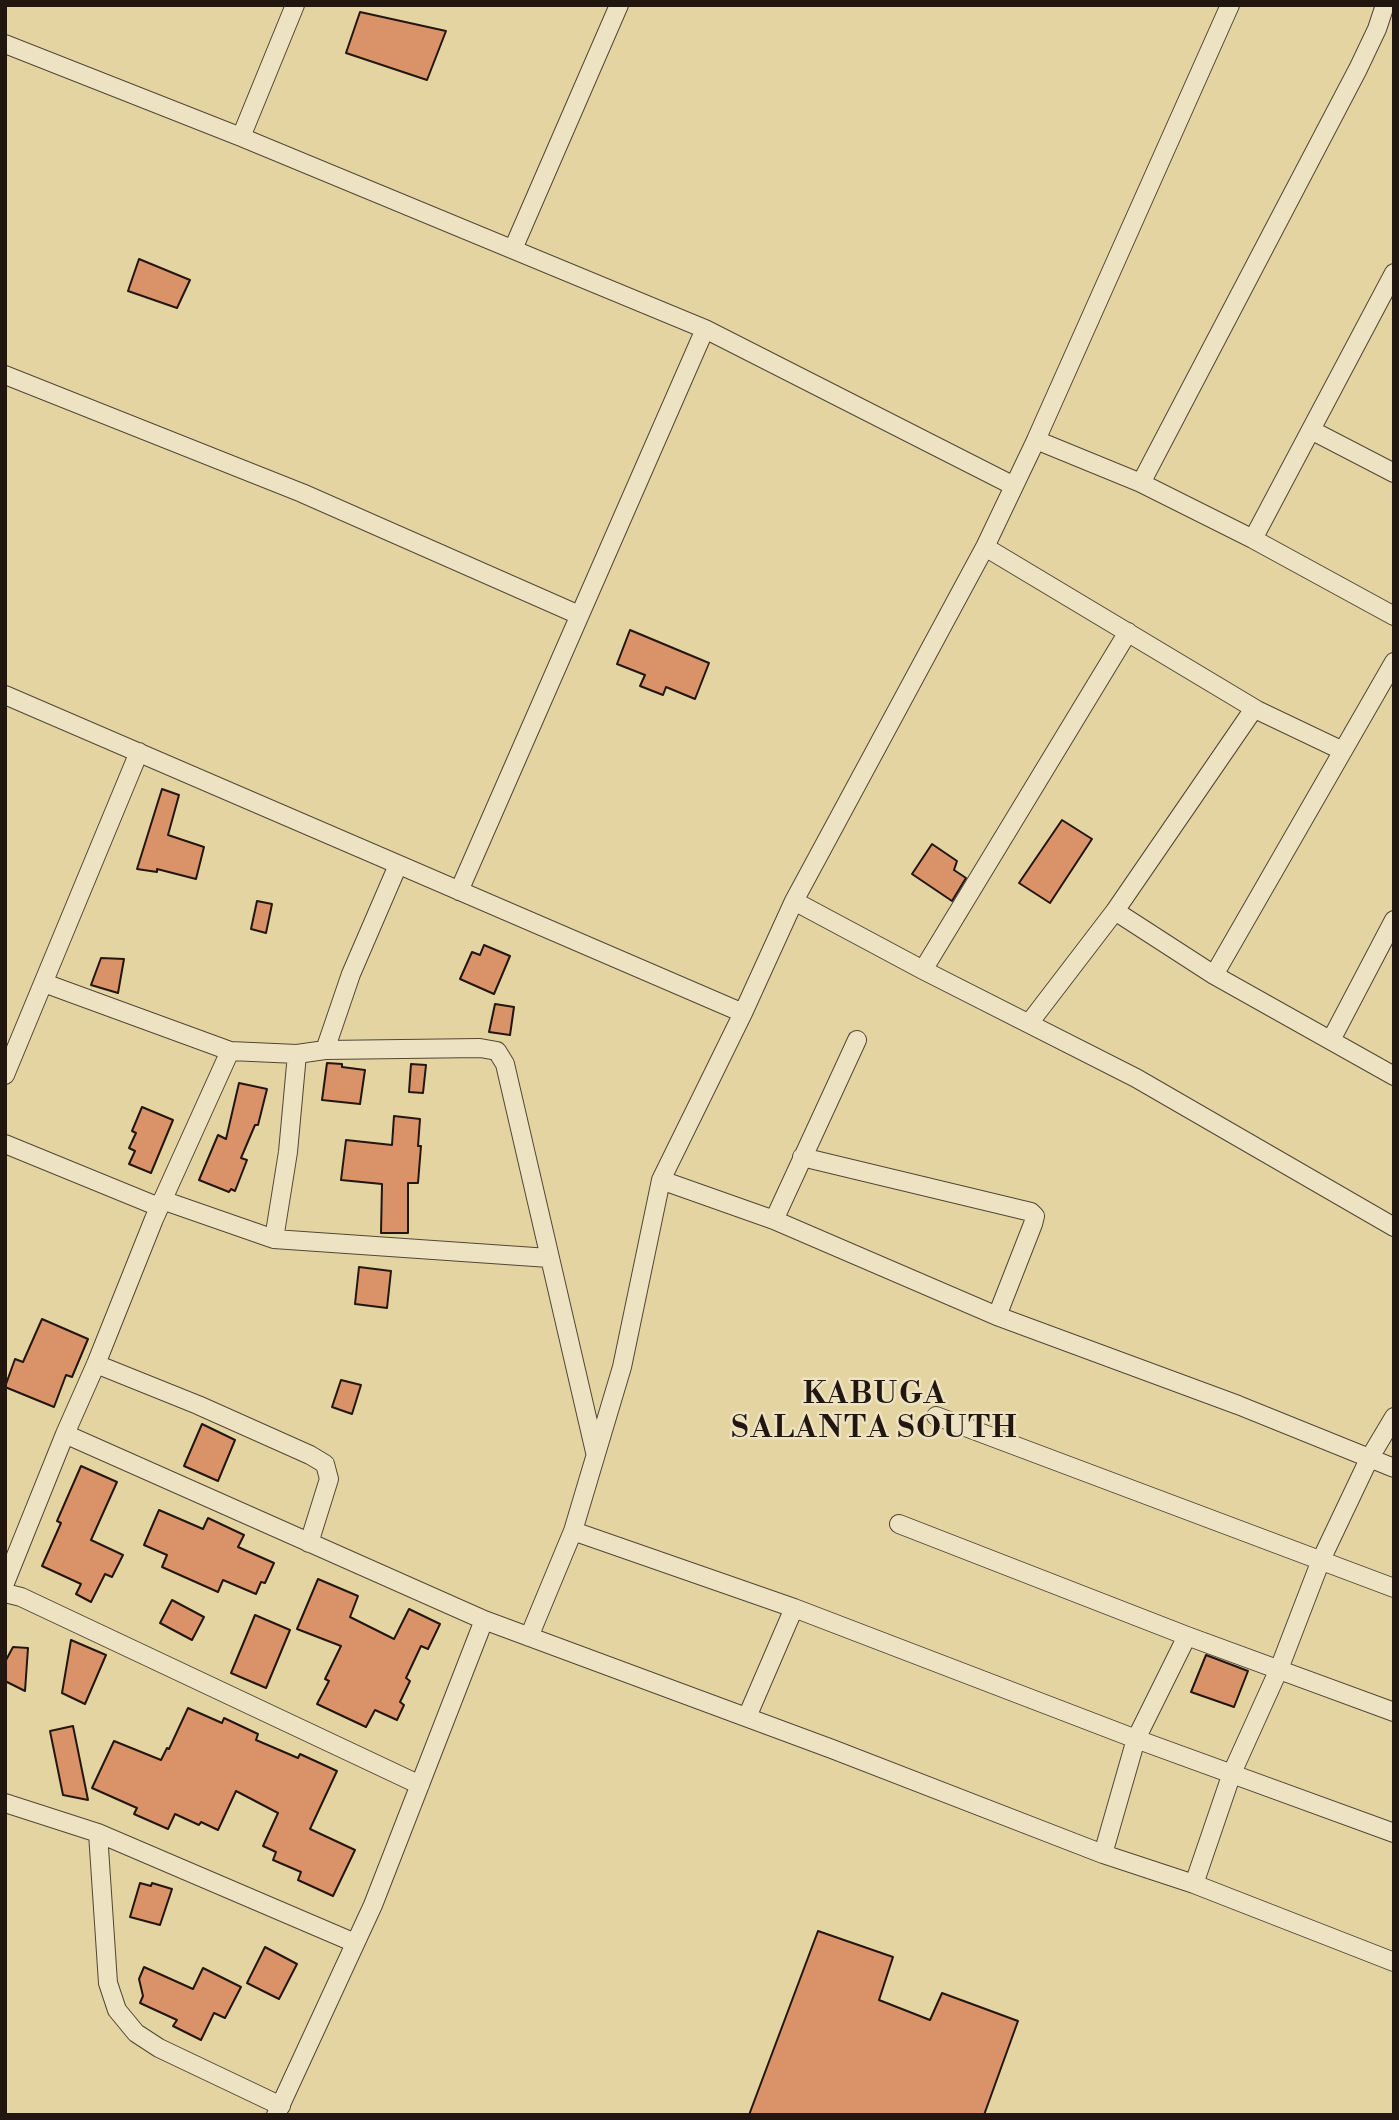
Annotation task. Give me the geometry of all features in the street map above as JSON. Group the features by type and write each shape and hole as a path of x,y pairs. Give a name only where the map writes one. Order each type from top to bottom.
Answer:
{"street":[{"path":"241,137 295,5"},
{"path":"513,249 620,5"},
{"path":"529,1637 573,1531 622,1367 661,1181 794,901 985,547 1036,440 1230,5"},
{"path":"1141,482 1358,69 1385,5"},
{"path":"5,44 241,137 705,329 1014,486"},
{"path":"1253,540 1394,273"},
{"path":"459,891 705,329"},
{"path":"5,375 302,493 579,615"},
{"path":"1311,430 1394,473"},
{"path":"1036,440 1141,482 1394,616"},
{"path":"985,547 1257,709 1343,751"},
{"path":"923,970 1128,632"},
{"path":"1214,975 1394,662"},
{"path":"5,695 743,1013"},
{"path":"1030,1022 1115,911 1251,713 1257,709"},
{"path":"5,1075 139,752"},
{"path":"325,1050 351,974 398,865"},
{"path":"794,901 1136,1078 1394,1227"},
{"path":"1115,911 1214,975 1394,1076"},
{"path":"1331,1040 1394,920"},
{"path":"44,983 230,1051 298,1054 325,1050 480,1048 496,1051 505,1064 596,1454"},
{"path":"774,1220 858,1040"},
{"path":"5,1583 160,1204 230,1051"},
{"path":"274,1239 288,1152 298,1054"},
{"path":"5,1144 160,1204 274,1239 549,1258"},
{"path":"802,1157 1031,1212 1035,1216 1033,1224 997,1316"},
{"path":"661,1181 774,1220 997,1316 1238,1405 1394,1468"},
{"path":"96,1364 198,1405 325,1464 329,1479 309,1542"},
{"path":"936,1416 1394,1588"},
{"path":"1194,1884 1232,1773 1279,1669 1321,1560 1370,1459 1394,1417"},
{"path":"65,1434 484,1620 747,1717 1103,1854 1194,1884 1394,1962"},
{"path":"899,1524 1187,1636 1394,1712"},
{"path":"573,1531 794,1608 1136,1739 1394,1833"},
{"path":"5,1593 21,1597 420,1785"},
{"path":"747,1717 794,1608"},
{"path":"98,1833 108,1983 117,2010 136,2033 159,2048 279,2110 373,1905 484,1620"},
{"path":"1103,1854 1136,1739 1187,1636"},
{"path":"5,1803 98,1833 355,1943"}],"building":[{"path":"360,12 446,31 427,80 346,53"},
{"path":"139,259 190,280 177,308 128,291"},
{"path":"630,630 709,663 695,699 666,687 663,695 640,686 645,675 617,664"},
{"path":"162,789 179,795 168,835 204,847 196,879 157,869 157,872 137,869"},
{"path":"1062,820 1092,839 1050,903 1019,883"},
{"path":"932,844 957,861 954,870 966,878 952,901 912,874"},
{"path":"257,901 272,904 266,933 251,929"},
{"path":"484,945 510,956 494,994 460,979 472,952 480,955"},
{"path":"101,958 124,959 118,993 91,985"},
{"path":"495,1004 514,1007 510,1035 489,1032"},
{"path":"327,1063 365,1070 360,1104 322,1100"},
{"path":"411,1064 426,1065 423,1093 409,1092"},
{"path":"239,1083 267,1089 258,1125 255,1125 241,1158 247,1160 235,1191 231,1189 229,1192 199,1180 218,1135 226,1139"},
{"path":"142,1107 173,1120 151,1173 129,1164 135,1151 129,1148 136,1133 132,1131"},
{"path":"394,1116 420,1119 418,1183 408,1183 408,1233 381,1233 382,1184 341,1180 346,1140 392,1145"},
{"path":"359,1267 391,1271 387,1308 355,1304"},
{"path":"42,1319 88,1339 72,1377 66,1375 54,1407 5,1387 15,1359 23,1362"},
{"path":"341,1380 361,1385 352,1414 332,1407"},
{"path":"202,1424 235,1440 218,1481 184,1466"},
{"path":"81,1466 117,1482 91,1540 123,1555 112,1577 105,1574 91,1602 76,1594 81,1584 42,1566 61,1523 57,1521"},
{"path":"159,1510 203,1529 208,1518 244,1535 238,1547 274,1563 265,1583 261,1582 256,1594 223,1580 218,1592 162,1567 167,1555 144,1545"},
{"path":"318,1579 358,1596 350,1617 394,1639 409,1609 440,1624 428,1649 421,1646 406,1678 410,1681 400,1702 404,1705 397,1720 375,1710 366,1727 317,1704 329,1681 325,1679 341,1646 297,1629"},
{"path":"172,1600 204,1617 192,1640 160,1623"},
{"path":"255,1615 290,1630 266,1688 231,1673"},
{"path":"71,1640 106,1655 85,1704 62,1693"},
{"path":"13,1647 28,1648 25,1691 5,1681 5,1662"},
{"path":"1206,1655 1248,1671 1234,1707 1191,1692"},
{"path":"188,1708 222,1723 224,1718 258,1734 256,1740 298,1758 300,1754 337,1771 310,1829 355,1850 333,1896 298,1880 301,1872 273,1860 276,1852 263,1846 278,1813 236,1791 218,1830 175,1814 168,1829 134,1814 137,1808 92,1788 114,1741 161,1760"},
{"path":"73,1726 88,1800 63,1795 50,1731"},
{"path":"140,1883 151,1886 152,1883 172,1889 160,1925 130,1917"},
{"path":"818,1931 893,1957 879,2000 930,2020 942,1993 1018,2021 984,2115 749,2115"},
{"path":"265,1947 297,1964 279,1999 247,1983"},
{"path":"144,1967 193,1989 203,1968 241,1987 225,2018 214,2013 201,2040 173,2026 177,2020 140,2003 143,1996 139,1979"}],"district":[{"name":"KABUGA SALANTA SOUTH","path":"875,1413"}]}
